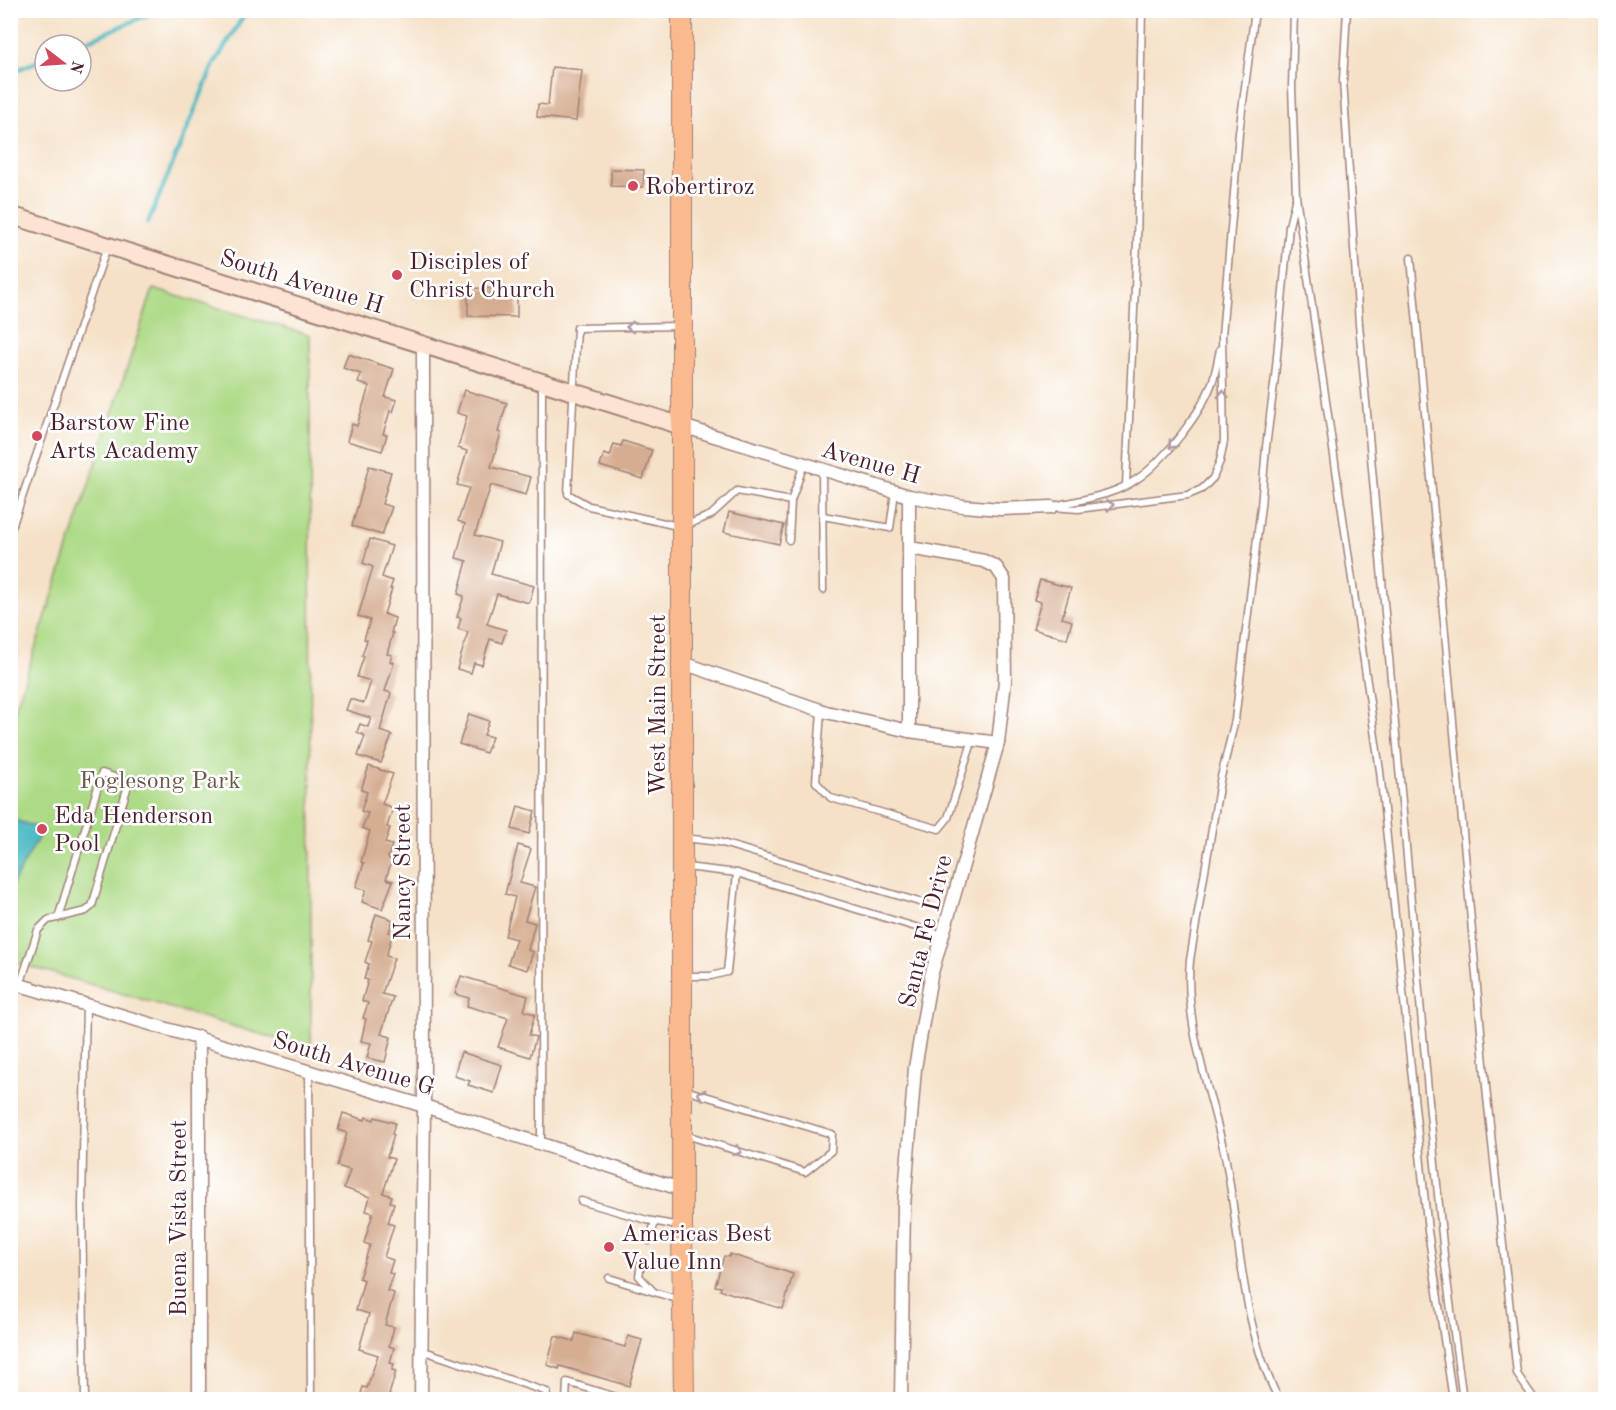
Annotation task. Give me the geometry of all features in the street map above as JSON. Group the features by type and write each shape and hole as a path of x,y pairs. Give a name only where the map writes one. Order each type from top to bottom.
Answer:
{"main road":[{"name":"West Main Street","path":"682,10 684,1400"}],"street":[{"name":"South Avenue H","path":"10,215 682,426"},
{"name":"Nancy Street","path":"421,1400 424,1106 423,345"},
{"name":"Avenue H","path":"682,426 909,496 1001,510 1052,507"},
{"path":"909,496 909,731"},
{"name":"Santa Fe Drive","path":"902,1400 904,1206 914,1079 931,976 998,742 1005,681 1004,579 996,567 984,561 909,548"},
{"path":"683,663 821,711 909,731 998,742"},
{"name":"South Avenue G","path":"15,983 424,1106 683,1190"},
{"name":"Buena Vista Street","path":"199,1037 199,1400"}],"lane":[{"path":"1126,484 1137,244 1142,10"},
{"path":"1052,507 1078,509 1188,495 1202,489 1213,478 1221,461 1224,441 1222,336 1239,133 1255,10"},
{"path":"1294,10 1292,87 1296,196 1380,771 1428,1231 1453,1400"},
{"path":"1347,10 1343,80 1359,324 1431,1124 1445,1265 1463,1400"},
{"path":"1279,1400 1257,1344 1245,1291 1224,1155 1191,1016 1188,986 1190,960 1220,781 1235,720 1261,506 1289,226 1296,196"},
{"path":"10,533 108,245"},
{"path":"1411,258 1486,1097 1515,1363 1517,1374 1536,1400"},
{"path":"682,326 577,328 568,494 589,506 682,527 711,515 737,491 791,501"},
{"path":"1052,507 1113,491 1137,480 1163,456 1200,407 1212,382 1222,336"},
{"path":"541,1144 542,383"},
{"path":"789,540 791,501 804,464"},
{"path":"822,470 823,590"},
{"path":"823,516 891,528 896,492"},
{"path":"821,711 816,782 831,798 939,829 948,818 973,739"},
{"path":"15,983 38,930 48,920 58,918 86,910 92,906 129,782 102,773 58,918"},
{"path":"683,838 719,842 926,904"},
{"path":"683,867 737,873 942,935"},
{"path":"683,977 711,976 727,972 737,873"},
{"path":"85,1400 82,1205 86,1004"},
{"path":"309,1071 311,1400"},
{"path":"683,1089 832,1134 831,1151 805,1172 683,1134"},
{"path":"581,1201 655,1222 682,1227"},
{"path":"649,1241 655,1222"},
{"path":"641,1264 639,1276 653,1292"},
{"path":"609,1278 684,1301"},
{"path":"421,1350 546,1392 546,1400"},
{"path":"566,1400 567,1382 626,1400"}],"green space":[{"name":"Foglesong Park","path":"153,289 310,335 311,1049 11,961 11,722"}],"water":[{"path":"11,819 43,829 10,887"}],"building":[{"path":"552,67 582,70 576,121 537,117 538,104 548,105"},
{"path":"611,169 644,170 643,187 611,186"},
{"path":"468,288 517,289 517,317 468,316"},
{"path":"348,354 394,369 385,397 397,400 393,412 390,411 383,434 387,435 382,451 347,441 352,424 357,426 369,386 358,383 361,374 343,368"},
{"path":"464,390 507,403 491,467 531,477 526,495 491,485 475,535 500,542 491,574 534,586 529,603 497,594 487,624 506,630 502,643 490,639 482,665 474,663 471,673 457,669 468,632 458,629 461,618 457,617 464,596 458,594 467,561 456,558 465,524 458,521 469,488 457,485 467,451 458,448 467,416 457,413"},
{"path":"623,441 652,450 643,479 600,466 604,454 610,456 614,444 621,446"},
{"path":"369,466 391,472 382,504 392,507 382,535 352,526"},
{"path":"729,512 784,525 779,544 724,532"},
{"path":"370,539 392,546 382,577 393,581 384,614 395,618 387,654 392,655 390,661 394,663 385,691 391,693 380,731 392,735 381,763 358,756 365,736 357,732 360,724 368,727 371,718 346,710 350,699 364,703 371,681 357,677 364,656 362,656 367,640 364,639 370,620 358,616 373,567 363,563"},
{"path":"1040,580 1071,588 1062,618 1072,621 1067,639 1033,629 1041,602 1034,600"},
{"path":"469,714 489,721 484,735 492,737 486,753 459,744"},
{"path":"369,766 393,774 382,804 393,808 385,843 392,845 388,858 392,860 386,879 393,881 382,909 362,902 366,890 356,887 364,863 361,862 370,831 362,828 368,813 361,811 367,792 361,790"},
{"path":"518,806 535,811 529,834 512,829"},
{"path":"518,845 531,849 520,883 535,887 525,920 535,923 528,950 533,952 527,970 508,964 516,939 505,936 515,897 505,894"},
{"path":"376,914 393,920 389,932 393,933 386,956 394,958 382,994 393,997 381,1034 391,1037 385,1062 367,1058 371,1043 361,1041 366,1019 363,1018 368,1003 362,1001 368,980 364,979 369,964 365,962 372,941 368,940"},
{"path":"461,976 528,996 524,1011 535,1014 529,1035 536,1037 530,1057 498,1047 508,1018 467,1006 469,998 455,994"},
{"path":"461,1052 502,1065 494,1093 468,1085 470,1081 454,1076"},
{"path":"343,1113 365,1120 366,1117 374,1120 375,1117 395,1123 387,1157 394,1159 383,1193 392,1196 390,1202 394,1203 388,1223 394,1225 384,1257 393,1260 389,1273 393,1274 387,1291 394,1293 385,1325 394,1327 389,1346 394,1348 390,1363 394,1364 392,1370 396,1371 389,1395 394,1397 394,1400 359,1400 363,1387 367,1388 378,1355 359,1349 369,1314 356,1310 364,1280 359,1278 370,1245 364,1243 373,1213 366,1211 370,1197 344,1188 350,1170 337,1166 347,1133 338,1130"},
{"path":"730,1254 793,1274 783,1309 720,1290 721,1287 715,1286 724,1256 729,1257"},
{"path":"576,1333 625,1347 628,1336 642,1340 629,1386 560,1366 559,1369 547,1365 555,1336 574,1341"}],"waterway":[{"path":"93,38 159,10"},
{"path":"148,223 213,66 247,10"},
{"path":"10,73 33,63"}],"place":[{"name":"Robertiroz","path":"633,186"},
{"name":"Disciples of Christ Church","path":"397,275"},
{"name":"Barstow Fine Arts Academy","path":"37,436"},
{"name":"Eda Henderson Pool","path":"42,829"},
{"name":"Americas Best Value Inn","path":"609,1247"}]}
